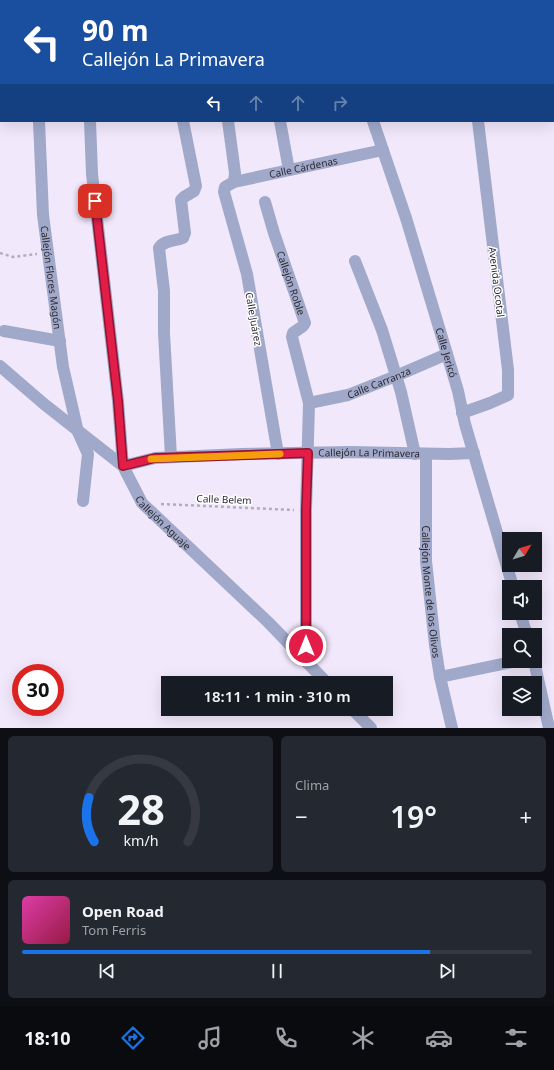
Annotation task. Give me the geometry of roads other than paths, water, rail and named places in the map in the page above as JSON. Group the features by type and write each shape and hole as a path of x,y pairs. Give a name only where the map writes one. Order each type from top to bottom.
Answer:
{"street":[{"name":"Callejón Flores Magón","path":"39,122 43,215 64,367 78,432"},
{"path":"90,122 92,174 118,401 123,466"},
{"path":"171,457 164,334 164,291 159,248 165,242 183,238 185,233 181,200 194,191 196,186 183,122"},
{"name":"Calle Juárez","path":"228,122 235,173 224,192 247,274 278,454"},
{"path":"280,122 289,170"},
{"name":"Calle Jericó","path":"373,122 406,218 447,354 458,391 462,413 511,580"},
{"name":"Avenida Ocotal","path":"462,413 508,395 508,370 478,122"},
{"name":"Calle Cárdenas","path":"229,185 289,170 383,150"},
{"name":"Callejón Roble","path":"265,202 305,323 303,326 295,330 292,337 309,403 306,510 306,662"},
{"name":"Callejón Monte de los Olivos","path":"355,260 382,330 421,454 426,561 435,645 440,677 452,728"},
{"path":"4,331 60,341"},
{"name":"Calle Carranza","path":"309,403 348,395 447,354"},
{"name":"Callejón Aguaje","path":"0,366 78,432 123,466 142,504 268,622 320,676"},
{"path":"78,432 88,454 83,501"},
{"name":"Callejón La Primavera","path":"123,466 155,458 171,457 350,452 421,454 474,453"},
{"path":"440,677 502,664"},
{"path":"536,668 549,728"},
{"path":"359,716 371,728"}]}
